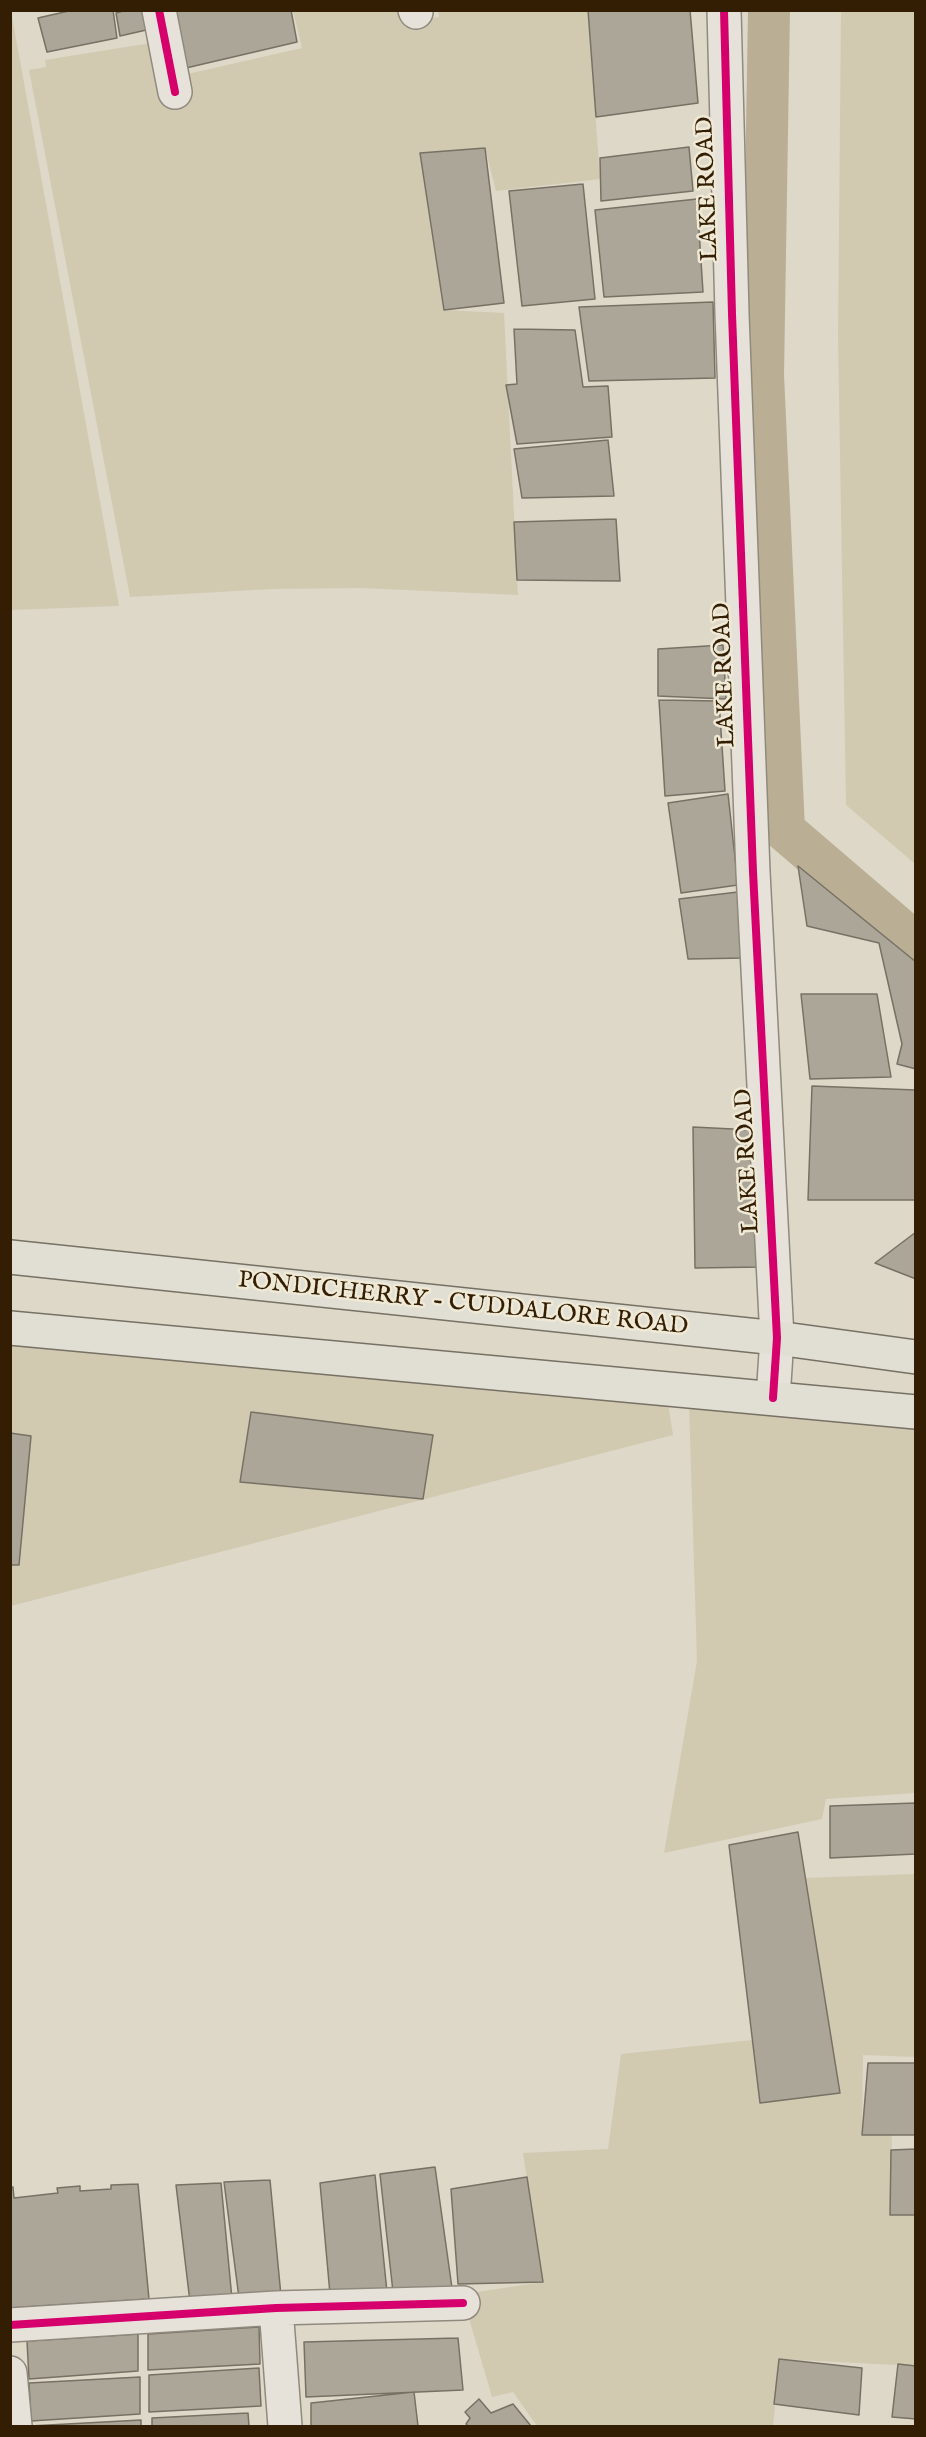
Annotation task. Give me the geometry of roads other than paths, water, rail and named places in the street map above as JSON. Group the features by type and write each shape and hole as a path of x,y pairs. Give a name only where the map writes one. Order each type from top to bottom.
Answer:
{"highway":[{"name":"PONDICHERRY - CUDDALORE ROAD","path":"10,1257 777,1338 915,1357"},
{"path":"10,1328 915,1412"}],"street":[{"path":"159,10 175,92"},
{"name":"LAKE ROAD","path":"724,10 732,314 753,862 777,1338 772,1398"},
{"path":"10,2325 276,2308 463,2303"},
{"path":"276,2308 285,2427"},
{"path":"10,2373 15,2427"}],"waterway":[{"path":"769,10 763,375 784,830 916,943"}]}
